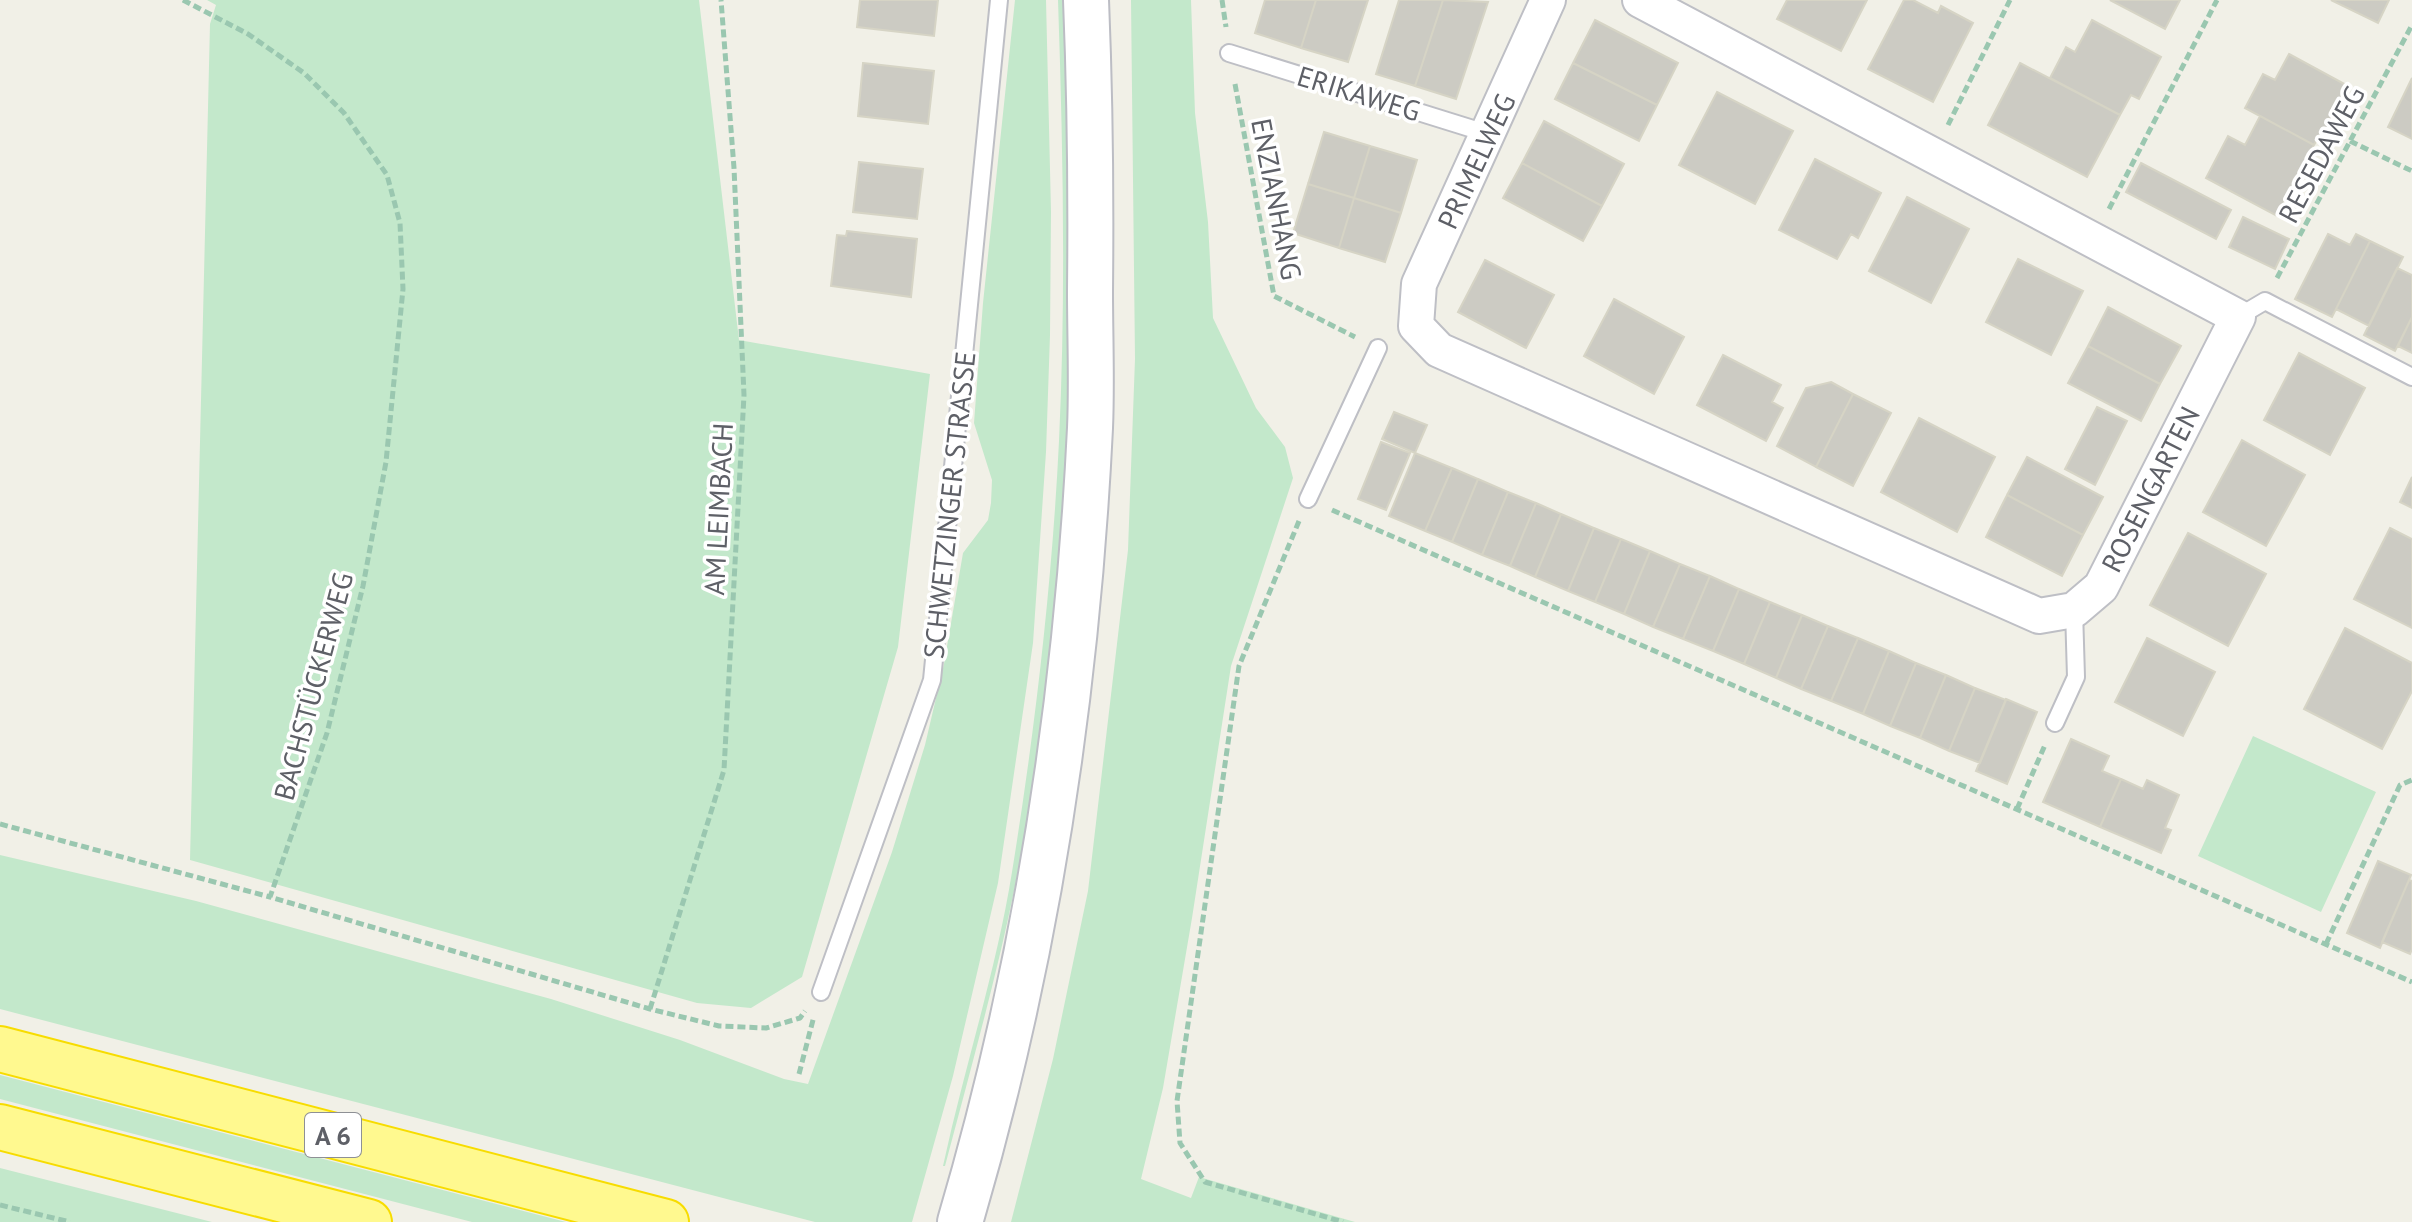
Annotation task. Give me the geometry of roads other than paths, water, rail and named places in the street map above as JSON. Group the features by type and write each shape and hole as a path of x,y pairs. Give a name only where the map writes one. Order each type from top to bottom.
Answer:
{"highway":[{"name":"A 6","path":"0,1049 666,1222"},
{"path":"0,1127 369,1222"}],"main road":[{"path":"963,1210 1015,1002 1042,869 1063,734 1079,593 1090,425 1091,123 1086,0"}],"street":[{"name":"PRIMELWEG","path":"1548,0 1419,284 1416,326 1439,350 2039,616 2074,610"},
{"path":"1640,0 2093,241 2252,309"},
{"name":"ROSENGARTEN","path":"2074,610 2101,587 2252,309"}],"lane":[{"name":"SCHWETZINGER STRASSE","path":"821,992 932,680 999,0"},
{"name":"ERIKAWEG","path":"1229,53 1489,134"},
{"path":"2252,309 2412,377"},
{"path":"1308,499 1378,348"},
{"path":"2055,723 2076,677 2074,610"}]}
